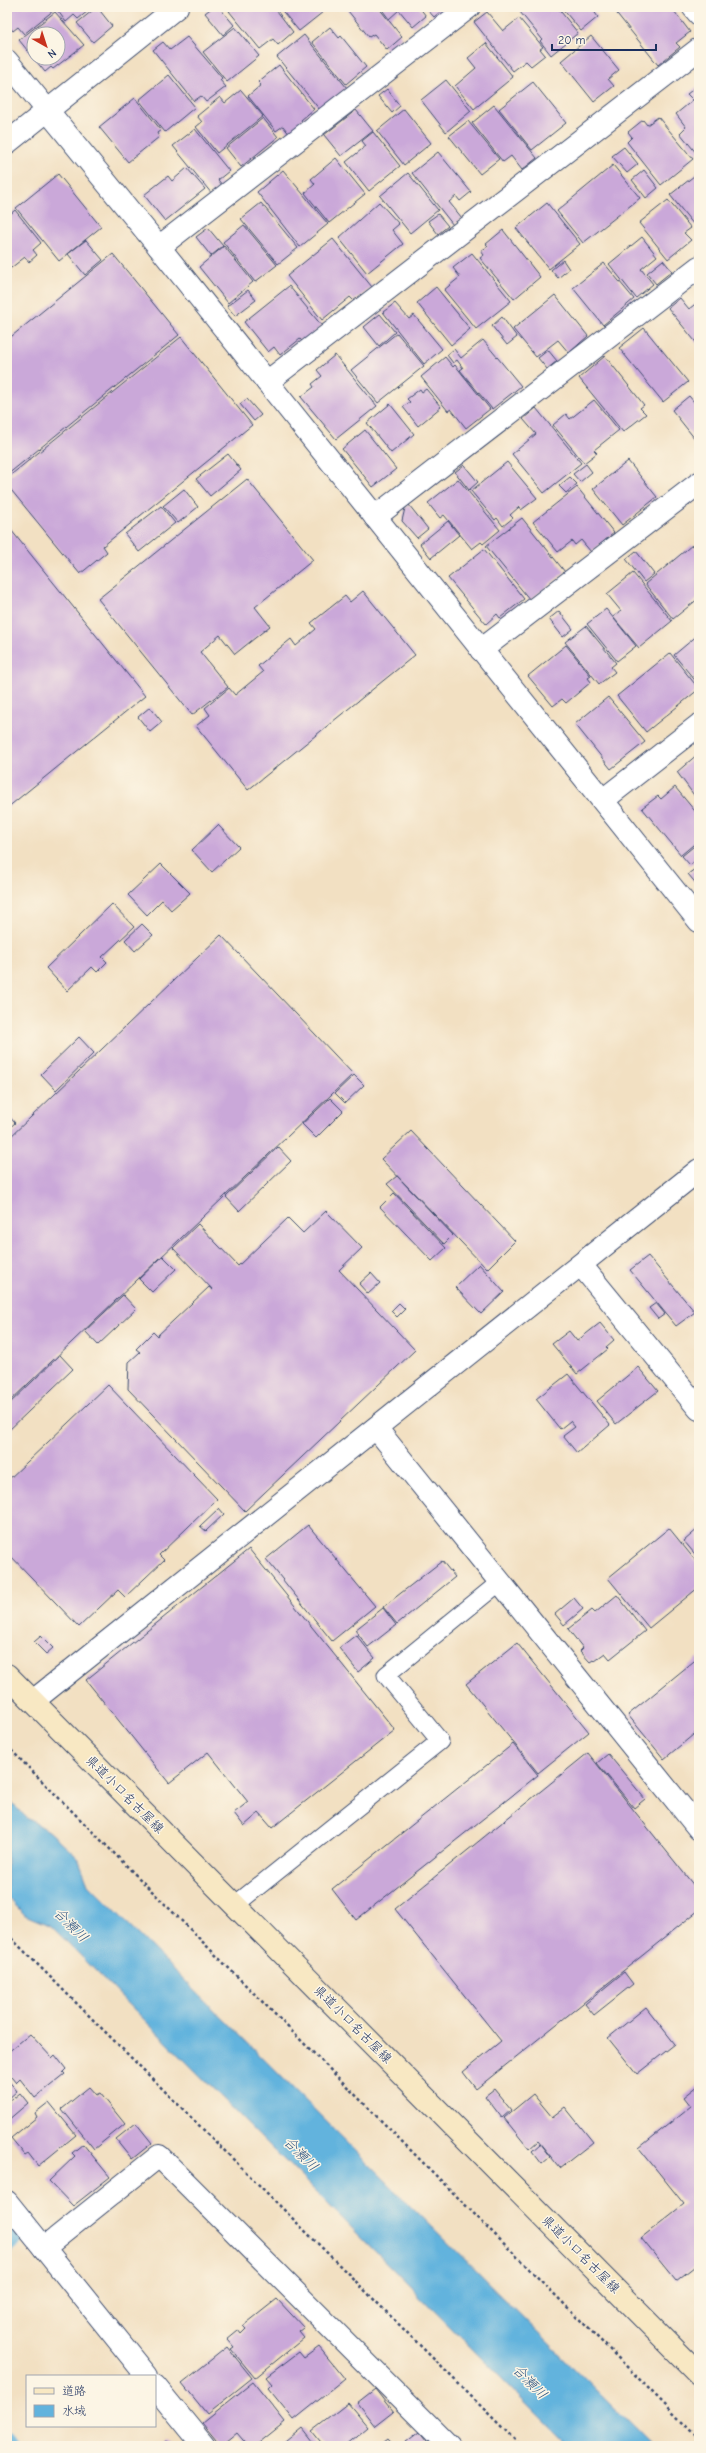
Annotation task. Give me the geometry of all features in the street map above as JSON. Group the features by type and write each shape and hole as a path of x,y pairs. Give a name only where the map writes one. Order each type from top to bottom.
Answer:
{"main road":[{"name":"県道小口名古屋線","path":"7,1675 699,2374"}],"street":[{"path":"7,143 177,7"},
{"path":"160,247 469,7"},
{"path":"693,7 699,14"},
{"path":"268,382 699,49"},
{"path":"7,61 160,247 699,921"},
{"path":"375,517 699,267"},
{"path":"481,650 699,483"},
{"path":"603,800 699,725"},
{"path":"33,1701 699,1170"},
{"path":"581,1264 699,1409"},
{"path":"376,1428 699,1829"},
{"path":"44,2248 159,2156 449,2446"},
{"path":"7,2202 146,2375"},
{"path":"156,2387 204,2446"}],"lane":[{"path":"235,1905 440,1741 386,1674 500,1582"}],"path":[{"path":"7,1746 699,2439"},
{"path":"7,1934 521,2446"}],"water":[{"name":"合瀬川","path":"7,1798 27,1818 49,1831 78,1858 88,1884 652,2446 569,2446 51,1926 25,1915 7,1897"}],"building":[{"path":"7,7 51,7 54,10 34,26 26,26 26,32 24,34 18,27 13,31 7,24"},
{"path":"55,7 93,7 78,19 74,15 66,22"},
{"path":"97,7 112,26 93,42 77,23"},
{"path":"213,7 219,7 234,25 223,35 205,13"},
{"path":"235,7 274,7 293,32 278,45 273,39 260,49 229,11"},
{"path":"279,7 319,7 323,12 299,31"},
{"path":"352,7 378,7 402,37 387,50 374,34 369,37 348,11"},
{"path":"380,7 419,7 426,16 413,27 399,10 389,19"},
{"path":"425,7 446,7 434,17"},
{"path":"526,7 557,7 578,33 551,55 540,41 542,39 520,12"},
{"path":"561,7 597,7 593,10 598,17 581,31"},
{"path":"617,7 671,7 690,32 676,43 680,47 658,65 614,10"},
{"path":"55,12 84,45 66,59 66,26 37,26"},
{"path":"487,12 503,31 519,18 543,47 540,49 545,55 531,66 526,61 513,71 474,22"},
{"path":"235,27 259,56 227,82 203,52"},
{"path":"330,27 339,38 341,36 366,67 346,84 312,42"},
{"path":"26,35 26,49 19,40"},
{"path":"304,35 347,88 320,110 277,57"},
{"path":"591,36 619,70 608,79 614,86 594,102 561,61"},
{"path":"187,37 222,78 220,80 226,87 206,102 201,96 194,101 153,50 163,42 170,50"},
{"path":"486,43 513,77 474,109 455,86 476,68 468,58"},
{"path":"279,65 314,109 301,120 304,124 290,135 283,126 276,131 248,96 261,85 258,82"},
{"path":"40,66 57,66 53,69 51,67 45,72"},
{"path":"169,75 195,107 165,132 139,100"},
{"path":"446,80 471,111 446,132 421,100"},
{"path":"533,82 566,123 532,150 499,109"},
{"path":"699,85 699,152 697,154 680,133 686,127 676,114 693,100 687,94"},
{"path":"387,89 400,106 392,113 378,96"},
{"path":"241,90 263,116 217,153 196,127 202,122 197,116 220,97 225,103"},
{"path":"135,98 161,130 157,133 159,137 128,162 99,127"},
{"path":"494,105 537,158 522,170 511,156 503,162 472,123"},
{"path":"404,109 431,143 404,165 377,131"},
{"path":"356,110 373,131 341,156 324,135"},
{"path":"658,117 693,159 661,185 627,142 632,137 628,132 643,120 647,125"},
{"path":"263,118 278,137 241,167 226,148"},
{"path":"468,121 499,159 480,174 449,136"},
{"path":"195,129 229,171 218,180 223,186 212,194 173,146"},
{"path":"373,132 400,166 369,191 346,162 366,146 362,141"},
{"path":"624,147 638,164 627,173 612,156"},
{"path":"438,152 471,192 460,201 456,196 449,202 462,218 453,225 412,173"},
{"path":"336,158 365,194 329,223 305,193 315,184 311,179"},
{"path":"613,165 640,198 583,243 557,211"},
{"path":"187,168 205,189 165,221 144,195 168,176 172,181"},
{"path":"283,170 328,224 300,247 257,192"},
{"path":"644,170 658,188 646,198 632,180"},
{"path":"699,172 699,220 694,225 670,195"},
{"path":"408,173 438,210 410,233 380,196"},
{"path":"58,174 101,227 59,261 16,208"},
{"path":"668,200 691,228 684,233 691,240 668,259 639,223"},
{"path":"379,202 399,224 392,230 403,244 367,273 339,238"},
{"path":"261,203 298,248 278,264 241,219"},
{"path":"547,203 580,244 549,269 516,228"},
{"path":"15,210 41,243 33,250 37,255 29,262 25,257 7,271 7,217"},
{"path":"438,214 448,226 438,234 428,221"},
{"path":"244,225 277,265 255,282 223,242"},
{"path":"208,228 223,246 211,256 196,237"},
{"path":"503,230 540,277 514,299 480,258 484,255 481,251 488,246 486,244"},
{"path":"642,237 657,256 641,269 653,284 636,298 609,264"},
{"path":"333,239 372,287 354,301 350,297 322,320 287,276"},
{"path":"86,240 103,260 85,275 68,254"},
{"path":"224,246 253,282 228,303 199,267"},
{"path":"472,253 511,301 476,329 444,290 460,277 453,268"},
{"path":"113,254 179,335 7,475 7,340"},
{"path":"563,260 569,269 558,278 551,270"},
{"path":"663,260 672,271 656,284 647,273"},
{"path":"604,263 634,299 603,325 573,288"},
{"path":"289,286 322,326 303,342 300,339 280,355 274,347 268,352 244,322"},
{"path":"436,287 470,329 451,345 417,303"},
{"path":"248,290 256,300 235,316 227,306"},
{"path":"555,295 588,336 569,353 558,340 536,357 513,329"},
{"path":"680,298 689,309 699,301 699,346 668,308"},
{"path":"395,303 409,319 414,315 442,349 424,364 383,312"},
{"path":"380,314 395,332 379,346 364,327"},
{"path":"502,317 517,337 507,345 492,326"},
{"path":"644,328 688,382 663,402 619,348"},
{"path":"397,333 424,366 378,403 351,370"},
{"path":"181,337 252,425 103,546 107,552 80,574 7,485 7,478"},
{"path":"483,340 521,386 492,409 460,370 463,368 457,360 453,363 447,355 454,349 461,358"},
{"path":"548,350 557,361 547,369 538,358"},
{"path":"335,355 377,406 336,439 301,397 314,387 312,384 322,376 317,370"},
{"path":"605,356 644,405 640,408 646,414 623,432 579,378"},
{"path":"445,357 453,367 455,365 490,409 466,428 451,409 448,411 421,377"},
{"path":"420,389 422,392 426,389 441,407 418,426 403,407 410,402 407,399"},
{"path":"689,396 699,408 699,444 672,410"},
{"path":"247,399 261,415 254,421 240,404"},
{"path":"594,400 619,430 594,450 597,453 584,463 553,425 566,414 570,419"},
{"path":"390,404 414,434 391,453 367,423"},
{"path":"536,408 581,463 544,493 512,454 536,434 523,419"},
{"path":"365,430 396,469 373,487 342,449"},
{"path":"228,454 241,470 210,496 196,479"},
{"path":"628,461 657,497 622,525 593,489"},
{"path":"507,462 537,498 521,510 519,507 510,515 513,518 503,526 497,518 495,520 471,491"},
{"path":"586,464 592,472 580,482 573,474"},
{"path":"464,465 478,482 469,490 455,472"},
{"path":"570,477 577,484 566,493 559,486"},
{"path":"247,479 313,560 255,607 270,626 235,654 220,635 200,652 228,687 192,715 98,599"},
{"path":"458,479 500,530 483,544 481,542 472,549 444,515 440,518 428,503"},
{"path":"577,487 614,533 591,552 581,540 575,545 572,541 558,552 533,522"},
{"path":"184,489 198,507 178,523 163,506"},
{"path":"409,505 428,529 417,538 402,521 405,508"},
{"path":"161,506 175,523 139,552 125,534"},
{"path":"522,518 565,572 530,600 486,546"},
{"path":"448,521 459,535 431,558 420,544"},
{"path":"7,525 145,696 7,808"},
{"path":"692,545 699,553 699,598 673,619 645,584"},
{"path":"484,549 524,599 500,618 497,614 486,624 448,578"},
{"path":"636,551 654,574 644,582 626,559"},
{"path":"633,573 672,621 639,648 613,617 621,611 607,594"},
{"path":"363,591 415,655 248,790 196,726 210,715 205,708 229,688 235,695 263,672 258,666 291,639 296,646 316,629 311,623 345,596 350,602"},
{"path":"606,609 636,646 617,661 587,624"},
{"path":"559,611 573,629 563,637 549,619"},
{"path":"586,626 616,663 611,667 615,672 599,684 565,642"},
{"path":"699,634 699,685 674,655"},
{"path":"566,645 591,676 588,678 591,682 566,703 562,699 553,706 528,676"},
{"path":"670,653 699,689 646,732 617,696"},
{"path":"608,697 645,742 611,769 575,724"},
{"path":"150,707 162,722 150,732 138,717"},
{"path":"699,753 699,802 677,772"},
{"path":"675,787 699,816 699,840 681,855 642,808 658,796 661,799"},
{"path":"218,825 239,847 212,872 192,850"},
{"path":"699,842 699,858 690,865 682,856"},
{"path":"161,864 190,893 171,910 162,900 147,915 128,895"},
{"path":"699,866 699,887 688,874"},
{"path":"112,904 134,927 102,957 107,962 97,972 92,967 67,991 46,968"},
{"path":"142,924 153,935 135,951 125,940"},
{"path":"221,935 353,1074 7,1404 7,1140"},
{"path":"79,1037 94,1053 56,1090 41,1074"},
{"path":"354,1075 364,1085 345,1103 335,1093"},
{"path":"330,1098 343,1111 316,1138 302,1124"},
{"path":"7,1114 15,1123 7,1130"},
{"path":"411,1131 515,1241 487,1269 381,1159"},
{"path":"278,1147 291,1161 239,1211 226,1197"},
{"path":"397,1176 453,1235 444,1244 387,1184"},
{"path":"394,1193 446,1248 432,1261 380,1207"},
{"path":"326,1211 362,1248 339,1270 415,1350 245,1511 128,1389 129,1362 140,1352 136,1349 153,1332 157,1336 209,1287 213,1290 173,1248 198,1224 238,1266 288,1218 303,1233"},
{"path":"163,1256 176,1269 152,1292 139,1279"},
{"path":"648,1256 695,1312 676,1326 630,1270"},
{"path":"479,1264 504,1292 481,1314 455,1287"},
{"path":"371,1273 380,1283 368,1294 359,1284"},
{"path":"123,1295 136,1309 98,1345 85,1331"},
{"path":"399,1303 405,1309 397,1317 391,1311"},
{"path":"656,1303 665,1314 658,1319 649,1308"},
{"path":"600,1323 614,1340 606,1347 608,1349 577,1374 552,1344 569,1331 577,1341"},
{"path":"60,1355 73,1369 7,1432 7,1406"},
{"path":"638,1367 658,1391 616,1424 597,1401"},
{"path":"568,1374 610,1425 577,1453 563,1436 575,1427 570,1421 560,1429 536,1399"},
{"path":"108,1385 217,1499 159,1555 164,1560 125,1597 118,1590 79,1627 7,1552 7,1481"},
{"path":"219,1508 224,1514 206,1531 200,1526"},
{"path":"308,1525 375,1606 332,1641 266,1559"},
{"path":"669,1528 699,1565 699,1587 649,1628 608,1578"},
{"path":"699,1528 699,1559 684,1541"},
{"path":"249,1549 395,1730 272,1828 259,1813 244,1826 234,1813 248,1802 208,1752 169,1783 86,1680"},
{"path":"442,1561 455,1577 397,1624 383,1607"},
{"path":"617,1595 645,1631 610,1659 605,1653 594,1661 593,1660 590,1662 580,1651 583,1648 568,1629 592,1610 595,1613"},
{"path":"574,1598 583,1609 564,1625 555,1614"},
{"path":"383,1608 396,1625 368,1647 355,1630"},
{"path":"356,1635 375,1658 358,1672 339,1648"},
{"path":"41,1636 53,1648 46,1654 34,1642"},
{"path":"517,1643 589,1732 538,1773 466,1684"},
{"path":"699,1657 699,1730 664,1759 628,1715"},
{"path":"513,1744 538,1775 356,1920 332,1889"},
{"path":"588,1753 699,1892 699,1910 476,2089 463,2072 501,2041 395,1909"},
{"path":"608,1754 645,1799 634,1808 597,1763"},
{"path":"624,1972 633,1984 594,2015 585,2004"},
{"path":"646,2007 675,2044 637,2074 608,2038"},
{"path":"30,2034 52,2058 55,2055 66,2069 63,2072 65,2074 35,2098 20,2079 16,2083 7,2072 7,2053"},
{"path":"7,2079 17,2091 7,2100"},
{"path":"699,2085 699,2263 676,2281 641,2238 684,2204 639,2148 691,2106 684,2097"},
{"path":"89,2087 96,2095 100,2093 125,2124 94,2149 62,2109"},
{"path":"494,2089 511,2110 502,2118 485,2096"},
{"path":"20,2093 28,2103 7,2121 7,2104"},
{"path":"533,2094 552,2117 565,2107 593,2142 560,2168 538,2141 529,2149 504,2118"},
{"path":"49,2102 76,2135 38,2166 28,2153 25,2155 11,2138 37,2117 35,2113"},
{"path":"136,2123 152,2143 132,2159 116,2139"},
{"path":"83,2144 110,2177 73,2206 49,2181 75,2156 72,2153"},
{"path":"540,2144 550,2157 542,2164 532,2151"},
{"path":"277,2299 304,2328 299,2332 304,2338 255,2378 231,2349 234,2347 227,2339 238,2330 241,2334 246,2329 243,2326"},
{"path":"227,2347 252,2378 207,2414 182,2383"},
{"path":"319,2347 345,2379 294,2420 268,2388 272,2384 266,2377 299,2352 304,2358"},
{"path":"253,2382 285,2422 255,2446 248,2446 237,2433 221,2446 202,2423"},
{"path":"375,2389 393,2412 375,2426 357,2403"},
{"path":"348,2403 368,2427 345,2446 324,2446 312,2431"},
{"path":"302,2428 316,2446 280,2446"},
{"path":"419,2432 430,2446 401,2446"},
{"path":"388,2439 394,2446 379,2446"},
{"path":"167,2441 172,2446 161,2446"}],"waterway":[{"path":"7,2227 18,2240 7,2249"},
{"path":"7,2437 14,2446"}]}
